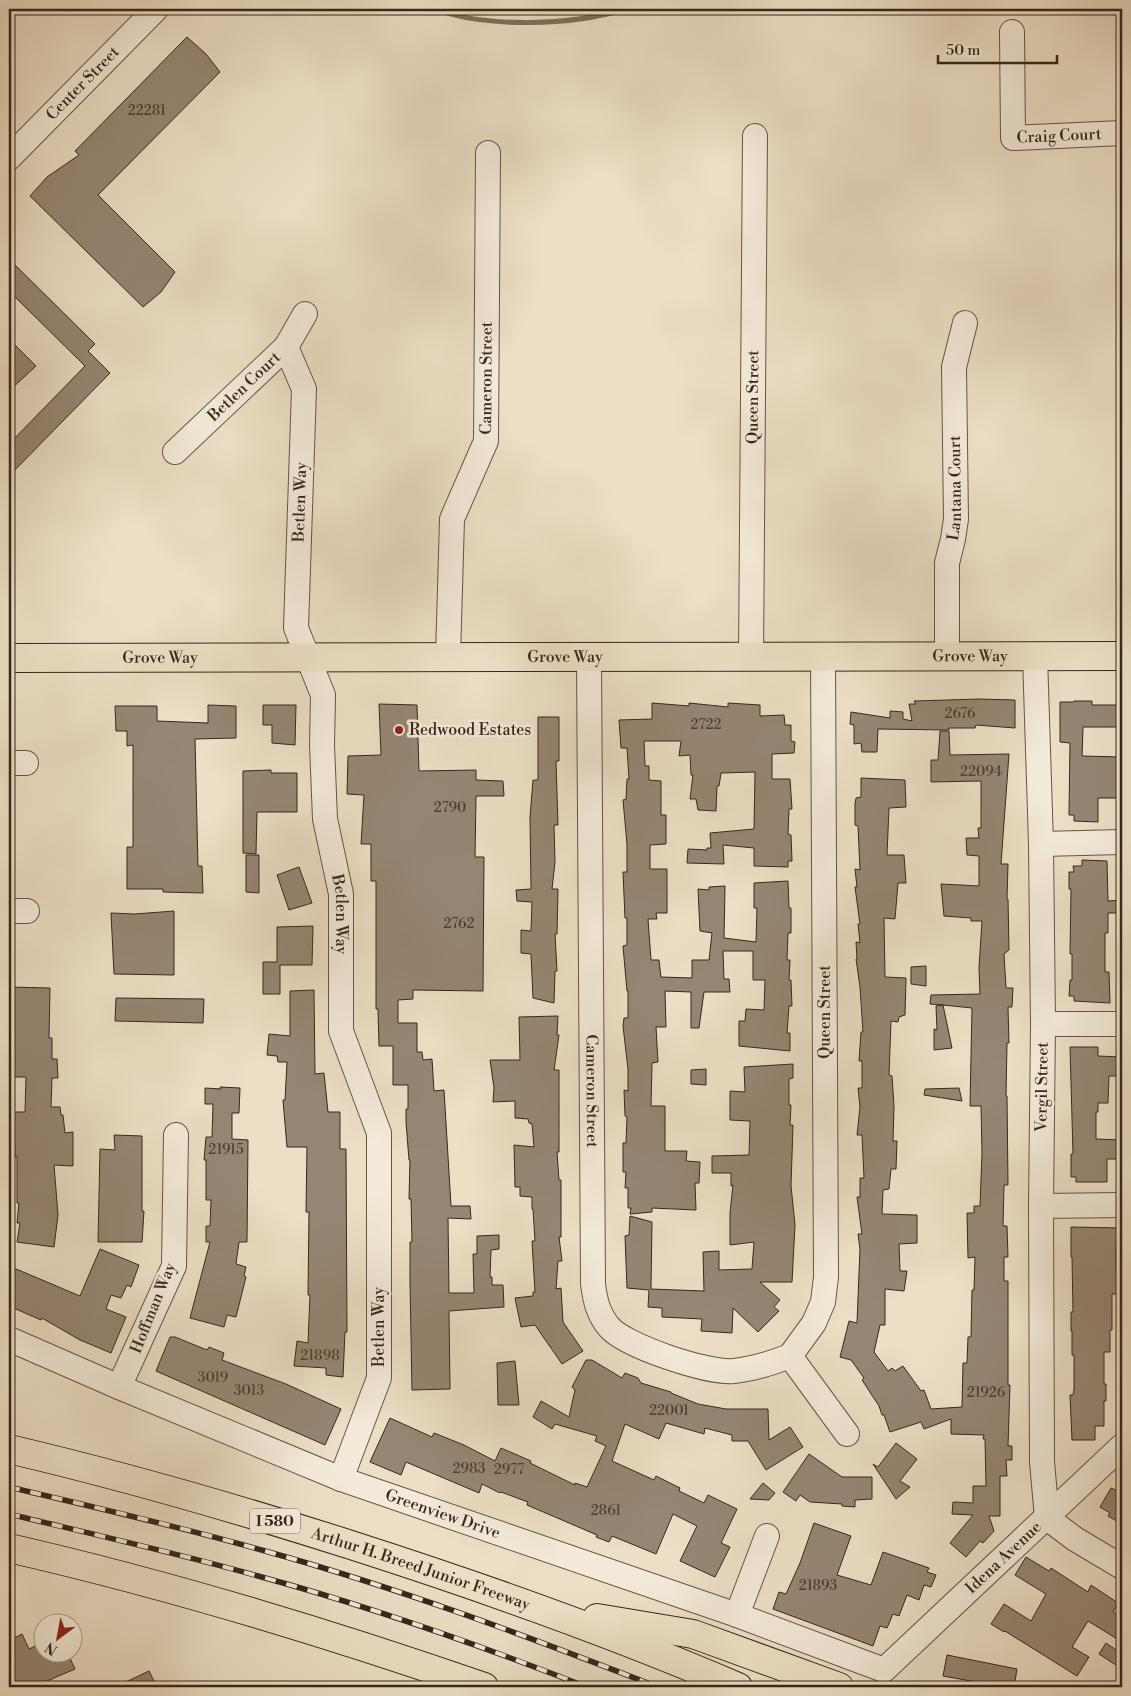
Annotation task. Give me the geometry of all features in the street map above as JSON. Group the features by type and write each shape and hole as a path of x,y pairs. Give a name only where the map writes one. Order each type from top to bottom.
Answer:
{"main road":[{"name":"Grove Way","path":"9,658 1122,656"},
{"name":"Arthur H. Breed Junior Freeway","path":"9,1449 140,1482 273,1520 406,1563 538,1608 738,1687"},
{"path":"9,1548 136,1579 240,1608 484,1687"},
{"path":"538,1608 693,1634 840,1687"}],"street":[{"name":"Center Street","path":"9,158 156,9"},
{"name":"Craig Court","path":"1012,32 1013,138 1122,133"},
{"name":"Queen Street","path":"751,658 755,136"},
{"name":"Cameron Street","path":"448,657 452,519 486,440 488,153"},
{"name":"Betlen Court","path":"174,452 286,347 305,314"},
{"name":"Lantana Court","path":"947,655 947,562 956,519 954,367 965,323"},
{"name":"Betlen Way","path":"286,347 304,389 296,628 323,695 322,745 325,819 341,894 341,1031 379,1133 378,1378 341,1479"},
{"name":"Vergil Street","path":"1035,656 1041,844 1043,1024 1041,1206 1042,1462 1047,1518"},
{"name":"Queen Street","path":"790,1356 814,1323 822,1302 826,1277 823,657"},
{"name":"Cameron Street","path":"589,658 593,1274 596,1306 609,1328 630,1342 701,1368 732,1372 764,1366 790,1356"},
{"path":"1041,844 1122,842"},
{"path":"1043,1024 1122,1024"},
{"name":"Hoffman Way","path":"120,1387 174,1266 176,1135"},
{"path":"1041,1206 1122,1205"},
{"name":"Greenview Drive","path":"9,1339 341,1479 737,1615 884,1670"},
{"path":"790,1356 847,1434"},
{"name":"Idena Avenue","path":"884,1670 1122,1446"},
{"path":"1047,1518 1075,1539 1122,1568"},
{"path":"737,1615 767,1536"}],"building":[{"path":"187,37 206,54 220,72 98,195 175,272 161,292 143,307 30,196 47,177 79,155 75,151"},
{"path":"9,259 95,344 88,351 110,373 9,476 9,444 85,366 9,291"},
{"path":"9,339 36,366 9,391"},
{"path":"1015,700 1015,728 976,725 975,728 949,728 949,730 878,729 877,752 862,752 861,743 854,744 854,725 850,724 851,712 890,718 890,711 903,712 903,719 912,721 909,704 916,704 914,701"},
{"path":"1092,701 1092,705 1122,705 1122,727 1083,727 1082,756 1122,757 1122,798 1098,798 1098,822 1074,821 1074,815 1069,815 1070,743 1060,742 1060,702"},
{"path":"652,703 689,706 689,703 728,707 728,703 760,705 760,716 784,715 785,725 791,725 791,741 795,742 794,753 772,754 772,779 790,779 792,809 789,809 788,834 791,835 792,861 788,861 788,867 754,866 754,848 723,845 724,864 687,863 688,849 707,850 707,848 711,848 710,833 754,829 755,772 721,773 719,786 717,786 716,811 698,810 696,799 690,799 693,775 691,775 690,755 679,756 681,741 644,741 645,766 649,766 649,780 661,781 661,815 666,815 666,844 650,845 650,869 667,869 667,913 656,913 657,919 648,919 651,960 659,960 661,977 692,978 692,960 709,960 712,933 700,931 698,889 709,890 709,887 725,886 724,938 756,942 757,908 754,908 754,883 788,881 791,933 788,933 787,960 790,960 789,980 791,980 792,1006 789,1006 787,1033 790,1033 790,1051 739,1046 739,1021 745,1021 746,1009 764,1010 765,980 753,980 753,951 723,951 724,979 729,979 730,992 704,992 699,1028 691,1028 691,992 665,991 666,1027 656,1027 658,1062 652,1063 651,1106 665,1106 665,1151 687,1151 686,1161 700,1162 699,1183 695,1183 696,1210 652,1208 652,1212 630,1214 631,1208 628,1208 628,1188 625,1188 626,1172 623,1172 623,1143 626,1143 627,1117 625,1116 624,1090 628,1091 628,1069 623,1026 624,1018 628,1018 628,991 623,946 627,945 623,872 627,872 627,844 623,800 626,799 627,779 629,779 627,748 621,748 619,720 652,719"},
{"path":"379,704 417,705 419,771 476,770 476,780 503,781 504,796 476,796 475,857 484,857 483,991 413,990 413,999 398,1000 398,1023 417,1023 417,1052 422,1052 423,1060 432,1059 434,1091 444,1090 451,1206 470,1206 471,1219 448,1218 449,1293 474,1293 473,1254 477,1254 477,1236 499,1235 499,1249 491,1250 490,1277 492,1277 492,1285 503,1285 504,1307 449,1311 450,1389 412,1390 410,1242 412,1242 411,1199 409,1199 410,1160 406,1122 408,1085 393,1085 393,1046 379,1046 378,1009 376,1009 376,881 371,881 371,844 361,844 364,795 347,794 348,756 381,755"},
{"path":"208,705 236,706 236,738 195,739 198,866 202,866 203,893 163,892 163,889 127,889 127,847 133,847 133,745 127,746 127,731 116,731 115,706 157,706 157,721 208,723"},
{"path":"263,705 296,705 295,745 272,743 272,725 263,725"},
{"path":"538,717 559,717 559,761 556,761 558,825 554,825 555,862 552,889 558,889 557,934 555,934 557,971 555,971 554,1003 533,998 531,954 521,953 521,930 531,931 532,902 517,901 516,890 531,889 530,817 533,780 538,780"},
{"path":"940,731 949,731 950,755 1009,754 1001,864 1008,864 1009,950 1004,954 1006,988 1013,988 1012,1007 1008,1007 1009,1043 1007,1043 1006,1096 1008,1185 1004,1185 1003,1226 1007,1226 1008,1257 1004,1257 1004,1281 1008,1281 1008,1385 1010,1385 1008,1446 1012,1446 1012,1460 1006,1460 1007,1476 1000,1476 1000,1516 989,1516 994,1531 983,1543 980,1541 966,1557 950,1543 973,1515 952,1514 953,1502 973,1503 973,1486 986,1486 984,1435 951,1434 951,1419 924,1429 921,1422 890,1432 884,1415 882,1415 879,1406 862,1380 864,1378 851,1360 840,1357 849,1321 857,1323 860,1249 858,1234 862,1234 857,1197 860,1197 860,1178 864,1178 862,1135 857,1135 860,1107 858,1088 862,1088 862,1061 859,1061 861,1032 863,1032 856,959 856,942 860,943 858,924 860,924 855,887 857,887 855,869 860,870 858,826 855,825 855,804 856,798 861,797 861,778 905,780 906,807 889,808 887,855 904,855 906,883 898,883 895,919 884,918 885,977 906,978 905,1015 899,1017 898,1022 891,1021 889,1075 892,1076 894,1106 893,1141 897,1141 896,1169 891,1169 889,1189 883,1190 882,1214 917,1215 917,1243 899,1244 900,1271 907,1271 904,1291 885,1289 885,1325 880,1325 874,1352 888,1371 892,1368 895,1371 903,1366 921,1391 924,1390 931,1409 962,1407 963,1363 967,1363 968,1337 971,1337 975,1257 968,1258 967,1213 974,1213 974,1206 980,1206 981,1106 970,1106 972,1008 930,1004 931,995 980,994 979,968 982,921 971,921 971,918 944,916 941,884 979,886 979,856 967,855 966,838 979,838 978,828 981,828 981,781 931,782 931,760 938,760"},
{"path":"271,770 271,773 297,773 297,812 257,812 256,854 243,853 243,771"},
{"path":"246,855 259,855 259,893 246,892"},
{"path":"1082,860 1107,861 1108,901 1122,900 1122,913 1108,913 1108,933 1105,933 1105,972 1109,972 1110,1003 1074,1001 1074,996 1069,996 1070,980 1072,980 1072,954 1070,954 1071,889 1069,889 1069,872 1074,872 1073,866 1082,866"},
{"path":"299,867 312,903 289,910 277,875"},
{"path":"174,911 174,975 114,974 111,913 135,914"},
{"path":"313,926 312,965 280,965 280,994 263,994 263,962 277,962 277,927"},
{"path":"926,966 926,986 911,984 911,967"},
{"path":"9,987 50,988 49,1038 52,1038 52,1059 57,1059 58,1078 52,1078 51,1107 60,1107 65,1133 73,1132 73,1166 54,1165 58,1215 54,1247 17,1242 20,1223 17,1223 19,1203 17,1203 17,1156 15,1157 14,1128 10,1128 10,1112 25,1112 26,1077 10,1077"},
{"path":"314,990 315,1074 324,1073 328,1112 340,1112 340,1149 346,1149 347,1332 345,1332 343,1377 326,1375 326,1368 294,1366 297,1341 308,1343 310,1295 308,1295 309,1212 306,1212 307,1147 287,1147 283,1100 285,1100 287,1062 278,1062 277,1056 267,1055 269,1034 290,1036 290,991"},
{"path":"116,998 204,999 203,1023 115,1021"},
{"path":"943,1005 952,1048 934,1050 934,1029 937,1030 936,1006"},
{"path":"558,1016 557,1035 559,1035 554,1070 559,1070 559,1152 557,1152 559,1180 561,1180 561,1237 559,1237 562,1261 558,1261 556,1289 561,1288 563,1322 583,1351 562,1364 535,1325 521,1327 515,1298 533,1296 533,1292 535,1292 532,1241 535,1241 532,1197 520,1196 520,1187 515,1187 514,1145 534,1147 532,1124 529,1123 528,1119 515,1118 515,1101 493,1102 494,1088 490,1060 520,1060 519,1017"},
{"path":"1070,1047 1098,1047 1098,1056 1122,1057 1121,1076 1109,1076 1108,1103 1098,1103 1098,1112 1096,1112 1096,1139 1122,1140 1122,1159 1107,1159 1107,1182 1076,1182 1076,1177 1071,1177 1071,1154 1073,1154"},
{"path":"793,1064 793,1078 789,1079 790,1125 793,1125 791,1186 795,1225 792,1282 760,1282 780,1300 774,1307 779,1311 758,1332 733,1308 732,1333 701,1331 702,1319 662,1317 662,1308 648,1307 649,1290 627,1288 625,1236 629,1235 630,1216 652,1222 651,1289 704,1291 703,1252 719,1251 719,1270 752,1269 754,1242 730,1245 730,1213 733,1185 731,1186 731,1173 712,1173 712,1156 749,1155 750,1121 730,1120 730,1091 745,1092 744,1067"},
{"path":"706,1069 706,1085 691,1084 691,1070"},
{"path":"220,1087 240,1088 239,1113 232,1113 232,1139 248,1140 247,1242 239,1242 236,1264 246,1267 244,1276 246,1277 236,1317 227,1315 224,1327 190,1318 210,1242 206,1242 206,1226 210,1226 211,1200 206,1200 206,1160 204,1160 206,1137 212,1137 213,1104 205,1104 205,1088 221,1089"},
{"path":"959,1088 962,1101 924,1095 925,1089"},
{"path":"114,1135 142,1136 142,1211 144,1211 142,1242 98,1242 100,1149 115,1150"},
{"path":"1071,1227 1122,1228 1122,1246 1116,1246 1116,1273 1119,1273 1119,1294 1112,1294 1110,1352 1104,1352 1106,1401 1104,1401 1104,1426 1095,1426 1095,1440 1072,1440 1070,1395 1073,1395 1074,1389 1074,1355 1072,1355 1071,1331 1071,1312 1073,1312"},
{"path":"100,1249 139,1265 131,1287 127,1285 121,1298 111,1295 106,1309 126,1317 111,1353 80,1340 42,1318 41,1320 9,1306 9,1266 80,1296"},
{"path":"170,1337 175,1337 207,1350 209,1347 224,1353 222,1360 286,1384 341,1409 325,1445 156,1371"},
{"path":"586,1360 592,1360 622,1378 625,1373 638,1378 641,1383 671,1392 698,1404 726,1409 768,1409 769,1440 790,1427 803,1447 766,1470 748,1441 732,1441 732,1435 705,1428 704,1434 666,1423 659,1439 625,1424 612,1461 654,1480 656,1476 680,1488 679,1491 704,1503 708,1495 737,1509 721,1543 730,1547 715,1577 680,1561 697,1526 673,1514 656,1554 612,1536 609,1542 596,1537 597,1535 527,1505 528,1502 500,1493 482,1484 479,1493 406,1462 401,1475 370,1462 390,1418 432,1437 434,1433 464,1445 495,1461 501,1448 531,1461 530,1463 575,1485 575,1483 587,1487 606,1446 595,1441 597,1436 555,1424 552,1429 533,1417 541,1401 569,1417 575,1390 572,1387"},
{"path":"515,1361 519,1405 498,1405 497,1363"},
{"path":"896,1443 917,1459 900,1481 910,1487 896,1499 873,1464 878,1467"},
{"path":"809,1454 842,1477 872,1477 872,1499 855,1500 855,1507 842,1506 842,1504 810,1502 800,1495 796,1501 783,1492"},
{"path":"763,1483 775,1493 769,1500 750,1499"},
{"path":"1111,1488 1122,1493 1122,1524 1108,1516 1110,1513 1100,1507"},
{"path":"814,1523 851,1536 837,1575 871,1585 883,1552 929,1568 927,1572 936,1575 931,1587 924,1585 919,1600 907,1595 899,1616 893,1614 887,1628 880,1626 873,1646 773,1609 779,1592 786,1594 800,1563"},
{"path":"1026,1557 1049,1571 1051,1568 1088,1592 1091,1585 1118,1603 1113,1612 1122,1618 1122,1642 1088,1621 1072,1647 1089,1657 1077,1676 991,1624 1004,1604 1031,1621 1046,1594 1015,1575"},
{"path":"22,1634 29,1649 32,1648 32,1664 73,1664 75,1669 33,1687 9,1687 9,1641"},
{"path":"1106,1643 1122,1654 1122,1669 1099,1654"},
{"path":"947,1655 1017,1669 1014,1687 1004,1687 943,1676"},
{"path":"149,1671 157,1687 115,1687"}],"waterway":[{"path":"434,9 455,15 503,22 580,19 625,9"}],"railway":[{"path":"9,1487 169,1525 315,1565 463,1614 658,1687"},
{"path":"9,1514 196,1559 341,1600 424,1627 587,1687"}],"place":[{"name":"Redwood Estates","path":"399,730"}]}
